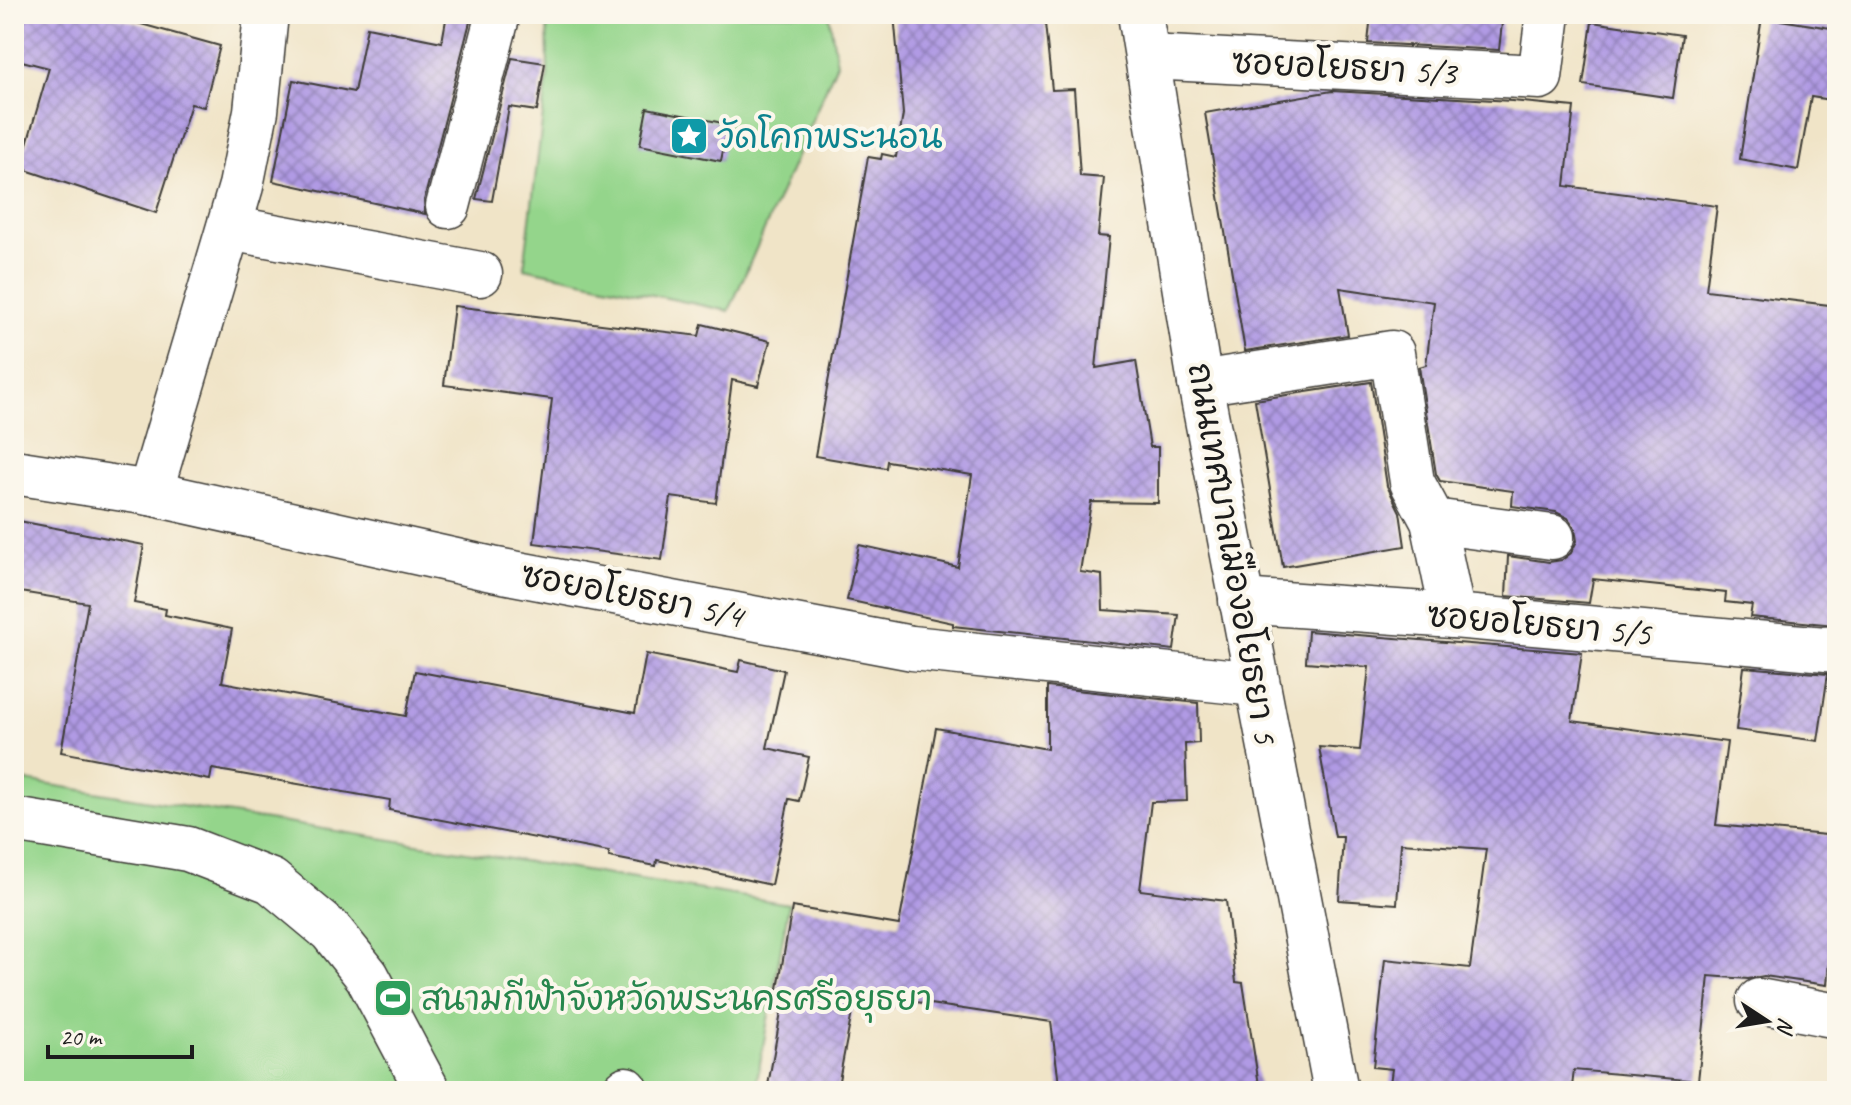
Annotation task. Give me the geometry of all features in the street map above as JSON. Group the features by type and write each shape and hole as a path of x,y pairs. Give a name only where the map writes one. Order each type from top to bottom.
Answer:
{"street":[{"path":"150,493 241,186 256,111 266,14"},
{"path":"448,206 498,14"},
{"name":"ถนนเทศบาลเมืองอโยธยา 5","path":"1140,14 1200,383 1336,1091"},
{"name":"ซอยอโยธยา 5/3","path":"1148,57 1540,77 1548,14"},
{"path":"229,228 480,274"},
{"path":"1200,383 1392,353 1412,482 1433,521 1453,616"},
{"name":"ซอยอโยธยา 5/4","path":"14,472 150,493 492,569 912,648 1256,684"},
{"path":"1433,521 1552,537"},
{"name":"ซอยอโยธยา 5/5","path":"1241,601 1453,616 1837,650"},
{"path":"14,820 188,849 271,881 331,931 367,976 428,1091"},
{"path":"1759,1001 1837,1016"}],"green space":[{"path":"547,14 829,14 837,63 729,311 524,268 548,74"},
{"name":"สนามกีฬาจังหวัดพระนครศรีอยุธยา","path":"14,779 789,904 755,1091 14,1091"}],"building":[{"path":"20,14 105,14 220,46 204,107 191,104 156,213 20,168 49,68 14,59 14,40"},
{"path":"447,14 472,14 424,200 425,214 273,181 293,80 354,92 367,27 442,42"},
{"path":"894,14 1044,14 1052,90 1074,89 1080,176 1104,178 1098,236 1109,237 1096,368 1136,361 1150,447 1158,447 1158,503 1091,502 1080,572 1102,575 1103,610 1179,615 1174,650 953,626 953,623 847,600 859,545 958,567 972,475 887,461 886,468 815,456 868,157 881,159 882,154 896,157 903,114"},
{"path":"1371,14 1503,14 1499,50 1368,43"},
{"path":"1762,17 1837,29 1837,101 1811,97 1798,170 1740,159"},
{"path":"1592,22 1682,35 1673,98 1583,85"},
{"path":"512,58 545,63 537,111 509,107 492,201 476,199"},
{"path":"1332,91 1574,107 1565,186 1717,206 1706,290 1837,306 1835,625 1750,617 1752,605 1725,602 1726,593 1593,579 1589,603 1506,596 1508,556 1549,562 1562,560 1571,553 1577,541 1575,528 1568,518 1556,512 1512,506 1513,491 1440,481 1436,474 1419,367 1426,365 1434,302 1340,288 1348,335 1245,351 1205,113"},
{"path":"647,108 728,124 721,161 640,145"},
{"path":"454,306 699,336 702,324 770,341 758,386 732,380 716,503 671,497 662,560 534,543 552,399 444,385"},
{"path":"1371,382 1387,486 1400,512 1405,546 1283,567 1255,400"},
{"path":"14,520 144,545 134,603 166,609 165,615 232,629 222,682 406,716 415,671 635,713 646,654 738,672 741,660 784,670 767,748 809,757 799,801 789,799 771,885 657,860 656,866 609,857 609,852 389,810 390,800 212,769 210,780 61,752 88,603 14,591"},
{"path":"1308,631 1582,653 1572,721 1727,742 1716,825 1837,836 1837,903 1834,903 1827,985 1764,976 1748,979 1709,976 1698,1081 1574,1070 1572,1087 1526,1083 1525,1091 1389,1091 1392,1069 1373,1067 1385,959 1470,968 1486,849 1401,843 1397,904 1339,900 1343,837 1335,837 1319,747 1360,750 1369,667 1306,662"},
{"path":"1744,667 1828,674 1818,741 1736,730"},
{"path":"1047,687 1198,703 1199,743 1185,744 1187,801 1151,802 1140,890 1226,901 1236,982 1243,983 1260,1091 1060,1091 1051,1022 896,999 895,1008 854,1002 837,1091 767,1091 782,1007 775,1006 792,907 899,925 936,728 1047,749"}],"place":[{"name":"วัดโคกพระนอน","path":"689,136"},
{"name":"สนามกีฬาจังหวัดพระนครศรีอยุธยา","path":"393,998"}]}
